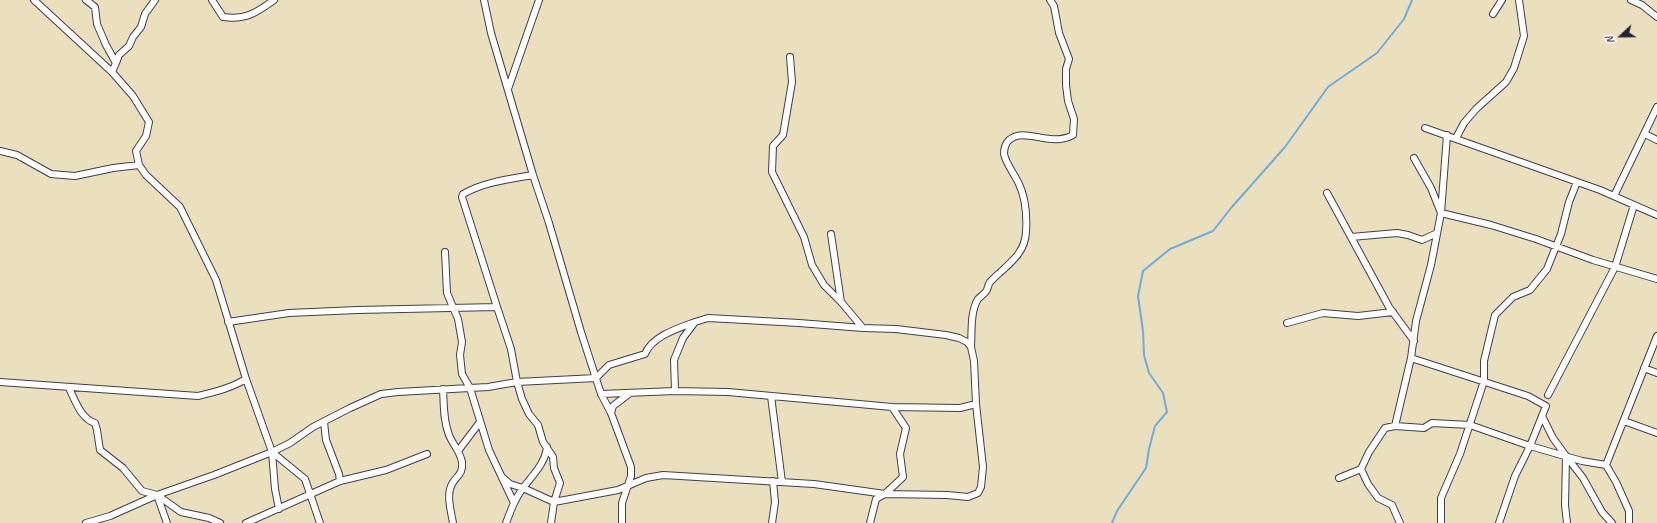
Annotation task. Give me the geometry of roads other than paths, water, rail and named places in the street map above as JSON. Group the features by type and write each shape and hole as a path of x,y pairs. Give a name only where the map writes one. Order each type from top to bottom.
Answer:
{"street":[{"path":"34,0 112,72 133,96 149,122 146,136 136,151 139,165 146,175 180,207 216,280 246,379 272,452 274,489 279,509"},
{"path":"44,8 45,0"},
{"path":"86,0 95,7 97,24 116,63"},
{"path":"112,72 119,55 129,46 133,37 141,27 145,14 155,0"},
{"path":"212,0 223,17 238,19 252,14 274,0"},
{"path":"484,0 490,33 549,223 580,332 601,394 631,467 631,476 622,503 622,523"},
{"path":"508,89 539,0"},
{"path":"502,477 510,484 524,488 554,502 618,490 646,478 663,475 773,481 885,494 947,495 968,497 978,493 981,487 983,467 976,404 974,361 971,347 973,313 978,299 987,291 988,284 1024,247 1026,233 1026,205 1020,186 1004,155 1005,147 1009,140 1020,135 1050,140 1065,139 1072,135 1074,119 1068,101 1066,85 1066,69 1069,59 1059,33 1054,6 1050,0"},
{"path":"1493,14 1502,0"},
{"path":"1456,138 1464,123 1476,109 1506,82 1514,68 1524,36 1518,0"},
{"path":"1631,0 1642,5 1657,17"},
{"path":"790,57 792,82 783,135 772,146 772,172 804,237 812,265 824,285 863,328"},
{"path":"1614,196 1657,107"},
{"path":"1425,128 1614,196 1657,215"},
{"path":"1645,134 1657,140"},
{"path":"1395,426 1411,358 1416,321 1431,265 1441,213 1447,135"},
{"path":"0,151 17,155 51,174 75,176 113,168 139,165"},
{"path":"1414,158 1431,188 1441,213"},
{"path":"533,175 502,180 469,191 463,194 462,197 511,348 517,382 525,407 538,425 543,442 553,457 554,468 560,483 554,502 551,523"},
{"path":"1441,523 1440,498 1455,466 1484,381 1484,361 1495,315 1513,297 1530,290 1547,269 1556,247 1576,182"},
{"path":"1327,193 1393,312 1414,341"},
{"path":"1548,395 1615,267 1634,205"},
{"path":"1441,213 1491,225 1615,267 1657,279"},
{"path":"1351,237 1397,233 1422,240 1437,233"},
{"path":"831,234 841,302"},
{"path":"444,252 447,293 458,319 462,342 460,355 462,374 470,388 489,450 514,503"},
{"path":"228,322 289,313 357,310 497,308"},
{"path":"1287,323 1323,313 1358,316 1393,312"},
{"path":"86,523 110,516 157,495 214,475 272,452 350,408 382,394 495,386 517,382 596,378 609,365 645,354 648,347 658,339 677,329 708,318 896,329 959,338 967,342 971,347"},
{"path":"675,390 674,360 683,338 695,322"},
{"path":"1606,465 1657,336"},
{"path":"1411,358 1528,396 1546,406 1530,446 1515,476 1499,523"},
{"path":"1644,368 1657,373"},
{"path":"0,382 198,396 235,386 246,379"},
{"path":"69,388 83,414 89,422 95,424 100,450 123,468 142,491 157,495 181,512 209,518 220,523"},
{"path":"443,389 446,427 462,462 460,474 452,484 450,500 453,523"},
{"path":"601,394 675,390 728,392 892,407 960,408 976,404"},
{"path":"610,413 613,406 630,393"},
{"path":"771,396 782,482"},
{"path":"870,523 876,499 885,494 903,477 900,454 906,428 892,407"},
{"path":"1542,416 1553,438 1584,478 1602,512 1612,523"},
{"path":"1624,421 1657,433"},
{"path":"324,422 326,440 339,474 340,482"},
{"path":"458,451 480,422"},
{"path":"1339,478 1361,469 1369,452 1385,428 1395,426 1424,428 1432,423 1470,425 1530,446 1606,465 1616,482 1629,511 1629,523"},
{"path":"506,523 514,503 546,458 547,448"},
{"path":"272,452 305,479 320,523"},
{"path":"246,523 340,482 386,470 427,454"},
{"path":"1566,456 1565,504 1567,523"},
{"path":"1361,469 1368,484 1378,498 1392,505 1400,523"},
{"path":"772,523 775,502 773,481"},
{"path":"157,495 167,523"}],"waterway":[{"path":"1112,523 1117,511 1146,468 1155,426 1167,412 1163,393 1149,373 1144,355 1143,331 1138,296 1143,271 1170,249 1213,231 1231,208 1285,147 1328,87 1377,53 1404,19 1412,0"}]}
